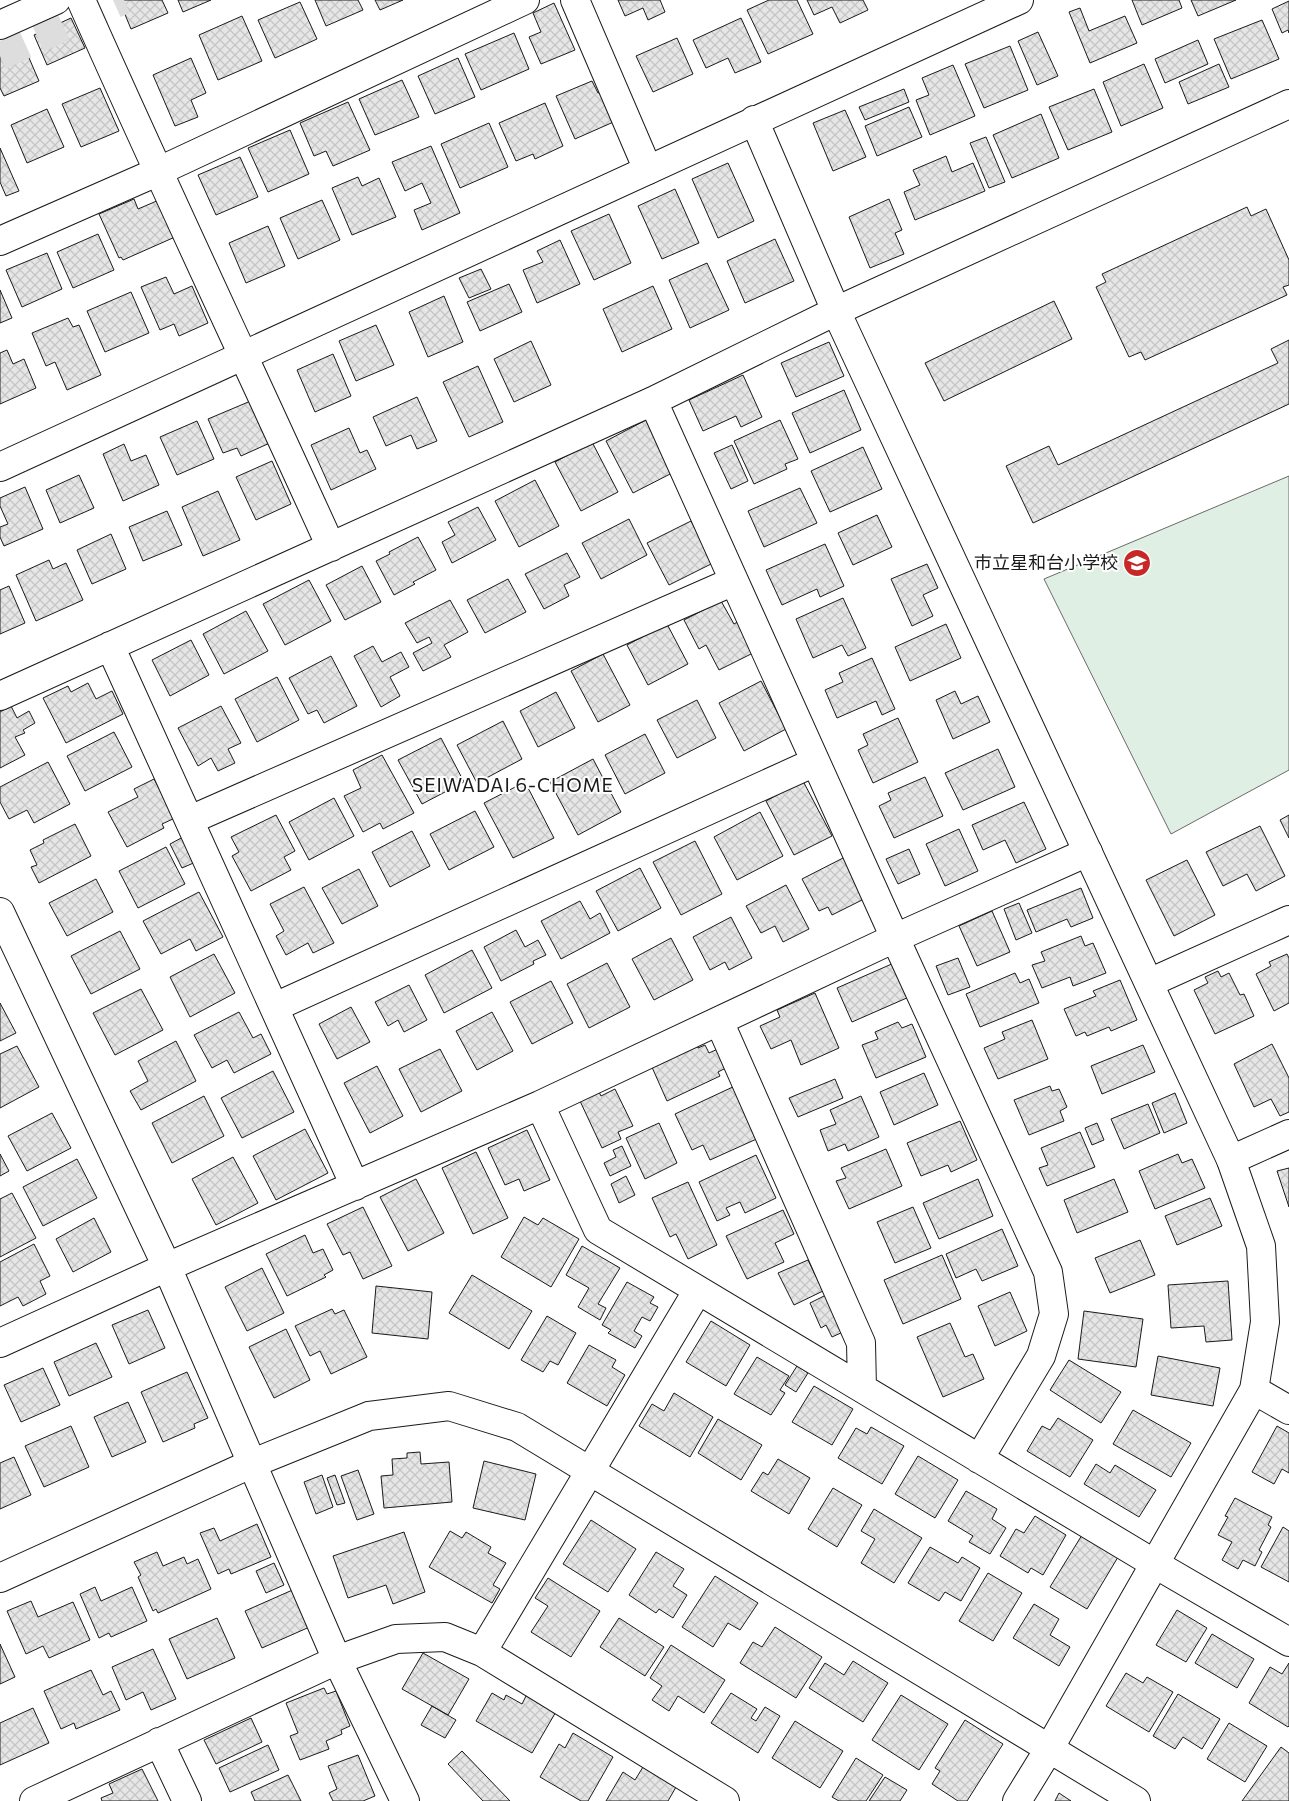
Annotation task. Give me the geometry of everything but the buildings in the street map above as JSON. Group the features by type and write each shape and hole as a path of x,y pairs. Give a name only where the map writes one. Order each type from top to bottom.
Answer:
{"street":[{"path":"0,25 56,0"},
{"path":"81,0 157,172 244,354 331,546"},
{"path":"0,241 157,172 525,0"},
{"path":"575,0 648,170"},
{"path":"0,467 1019,0"},
{"path":"0,696 653,401 836,311 1289,104"},
{"path":"754,120 836,311 1231,1160 1260,1246 1265,1322 1254,1390 1049,1749 1017,1801"},
{"path":"653,401 1048,1272 1054,1314 1041,1356 979,1459"},
{"path":"190,820 734,581"},
{"path":"110,646 356,1186"},
{"path":"275,1008 816,762"},
{"path":"0,1343 167,1267 540,1106 895,938 1088,852"},
{"path":"0,912 167,1267 337,1660 405,1801"},
{"path":"1149,984 1289,920"},
{"path":"719,1021 861,1343 862,1388"},
{"path":"540,1106 598,1230 1154,1564 1289,1642"},
{"path":"1231,1160 1289,1134"},
{"path":"482,1652 698,1290"},
{"path":"1254,1390 1289,1410"},
{"path":"0,1578 253,1464 369,1416 449,1406 517,1427 1136,1801"},
{"path":"34,1801 337,1660 396,1639 445,1637 482,1652 725,1801"},
{"path":"159,1742 186,1801"}],"green space":[{"path":"1289,476 1289,770 1171,834 1044,579"}],"tunnel":[{"path":"0,56 124,0"}],"place":[{"name":"市立星和台小学校","path":"1137,563"}],"district":[{"name":"SEIWADAI 6-CHOME","path":"513,785"}]}
